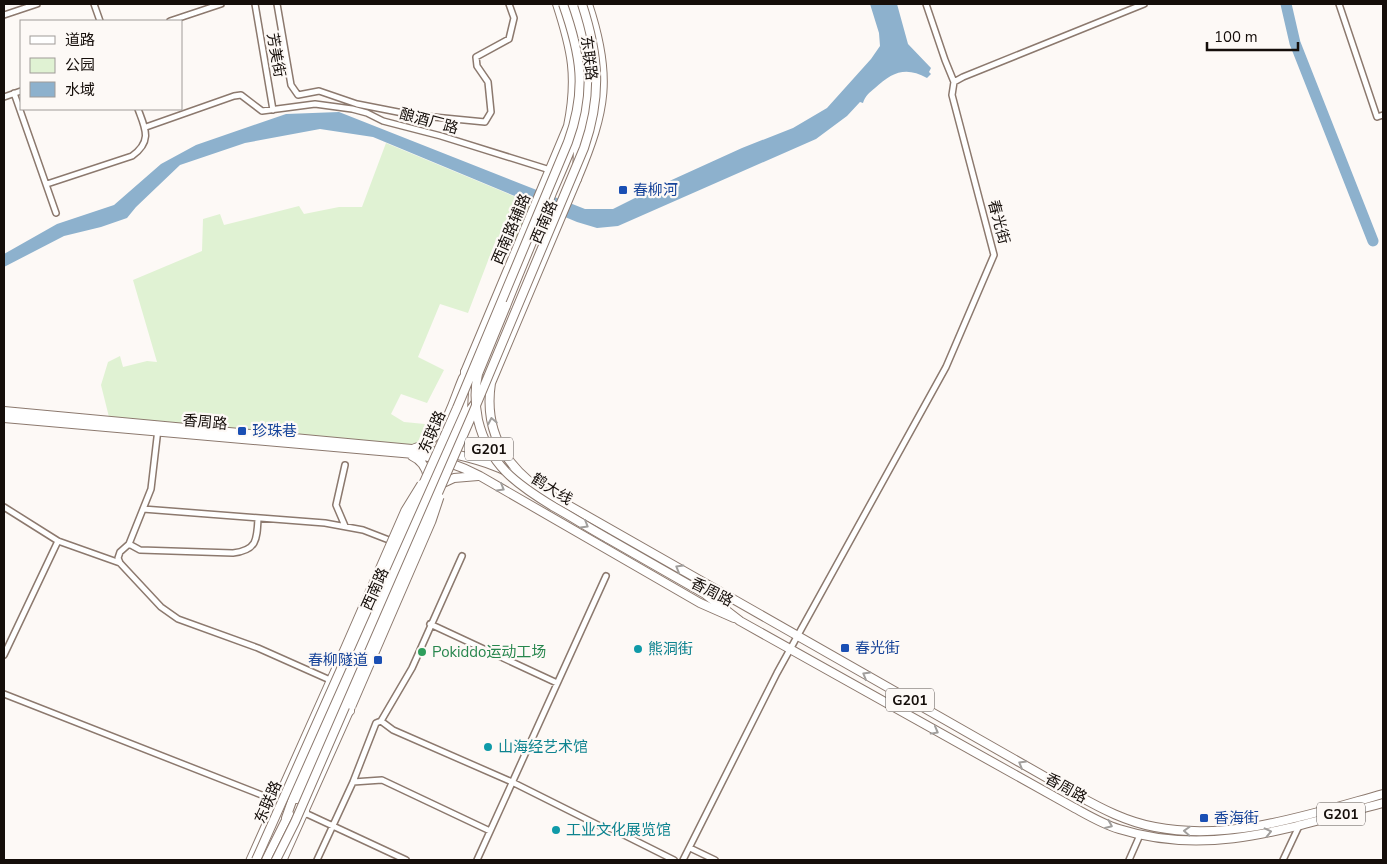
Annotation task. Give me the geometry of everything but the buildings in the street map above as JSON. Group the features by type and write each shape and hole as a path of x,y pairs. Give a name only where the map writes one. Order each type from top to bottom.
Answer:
{"main road":[{"name":"西南路辅路","path":"447,452 465,411 465,372 568,126 574,84 570,43 557,4"},
{"name":"东联路","path":"256,860 433,464 573,127 579,99 580,69 575,41 563,4"},
{"name":"西南路","path":"506,306 578,129 585,100 585,61 581,39 570,4"},
{"name":"西南路","path":"465,411 492,383 577,179 578,146 588,115 592,84 589,52 576,4"},
{"name":"东联路","path":"276,860 448,470 589,134 596,100 597,68 592,37 582,4"},
{"path":"577,179 592,143 599,118 603,84 600,50 588,4"},
{"name":"鹤大线","path":"506,306 478,374 475,403 485,441 499,466 516,482 607,538 705,594 740,621"},
{"path":"480,476 454,478 431,489 425,468 410,451 427,444 437,435 465,372 492,383"},
{"name":"鹤大线","path":"492,383 490,414 495,435 514,468 538,488"},
{"name":"香周路","path":"4,411 158,429"},
{"name":"香周路","path":"4,418 158,429 410,451 447,452 482,460 496,465 538,488 1069,791 1122,818 1154,827 1198,831 1243,828 1304,815 1383,794"},
{"name":"香周路","path":"410,451 462,467 480,476 700,603 740,621 1071,806 1118,829 1174,841 1221,840 1268,833 1383,803"},
{"name":"西南路","path":"266,860 300,786 403,546 447,452"},
{"path":"250,860 278,801 405,510 433,464"},
{"path":"283,860 432,521 448,470"},
{"name":"西南路","path":"300,786 332,722 431,489"},
{"path":"332,722 351,708"},
{"path":"297,757 305,813"},
{"path":"278,801 300,786"}],"street":[{"path":"4,15 37,4"},
{"path":"94,4 100,20"},
{"path":"173,20 221,4"},
{"name":"芳美街","path":"254,4 273,110"},
{"path":"277,4 291,85 298,95 319,90 358,104 413,115 484,122 491,112 488,82 477,66 476,57 509,39 514,18 509,4"},
{"name":"春光街","path":"684,860 790,649 946,366 994,255 952,95 954,82 926,4"},
{"path":"954,82 962,77 1144,4"},
{"path":"1339,4 1378,117 1383,115"},
{"path":"4,97 20,91"},
{"path":"14,93 20,110"},
{"path":"146,127 241,95 262,112 273,110"},
{"name":"酿酒厂路","path":"273,110 315,104 352,109 367,113 383,121 434,134 577,179"},
{"path":"20,110 56,213"},
{"path":"47,184 132,156 139,151 146,139 146,127 138,110"},
{"path":"158,429 151,489 129,544 120,552 118,558 120,563 161,607 178,619 258,648 330,680"},
{"path":"345,465 336,505 345,526"},
{"path":"4,507 58,541 120,563"},
{"path":"143,509 345,526 380,536 403,546"},
{"path":"129,544 140,550 243,552 251,548 255,542 258,518"},
{"path":"4,655 58,541"},
{"path":"316,860 354,782 376,723 381,721 412,668 430,624 462,556"},
{"path":"477,860 606,576"},
{"path":"430,624 557,683"},
{"path":"4,694 278,801"},
{"path":"381,721 393,730 512,782 602,827 612,829 674,860"},
{"path":"354,782 382,780 490,832"},
{"path":"305,813 406,860"},
{"path":"1283,860 1304,815"},
{"path":"1129,860 1140,834"},
{"path":"690,848 715,860"}],"green space":[{"path":"386,143 533,204 516,242 497,237 468,313 440,304 418,357 444,370 427,403 401,394 391,414 404,422 425,424 416,447 109,417 101,385 108,362 120,356 123,367 147,361 157,362 133,280 202,251 203,219 220,214 224,225 299,206 304,214 339,207 362,207"}],"water":[{"name":"春柳河","path":"870,4 897,4 908,44 931,68 929,72 931,74 927,78 912,72 899,72 881,82 869,93 863,103 860,102 847,116 816,139 618,226 597,228 577,222 373,137 320,129 245,143 180,165 127,218 101,227 64,236 4,267 4,254 57,224 114,205 161,164 196,145 286,114 339,112 585,209 613,209 742,148 793,128 827,108 871,59 880,46 879,33"}],"waterway":[{"path":"1286,4 1295,43 1373,241"}],"place":[{"name":"春柳河","path":"623,190"},
{"name":"珍珠巷","path":"242,431"},
{"name":"春光街","path":"845,648"},
{"name":"熊洞街","path":"638,649"},
{"name":"Pokiddo运动工场","path":"422,652"},
{"name":"春柳隧道","path":"378,660"},
{"name":"山海经艺术馆","path":"488,747"},
{"name":"香海街","path":"1204,818"},
{"name":"工业文化展览馆","path":"556,830"}]}
